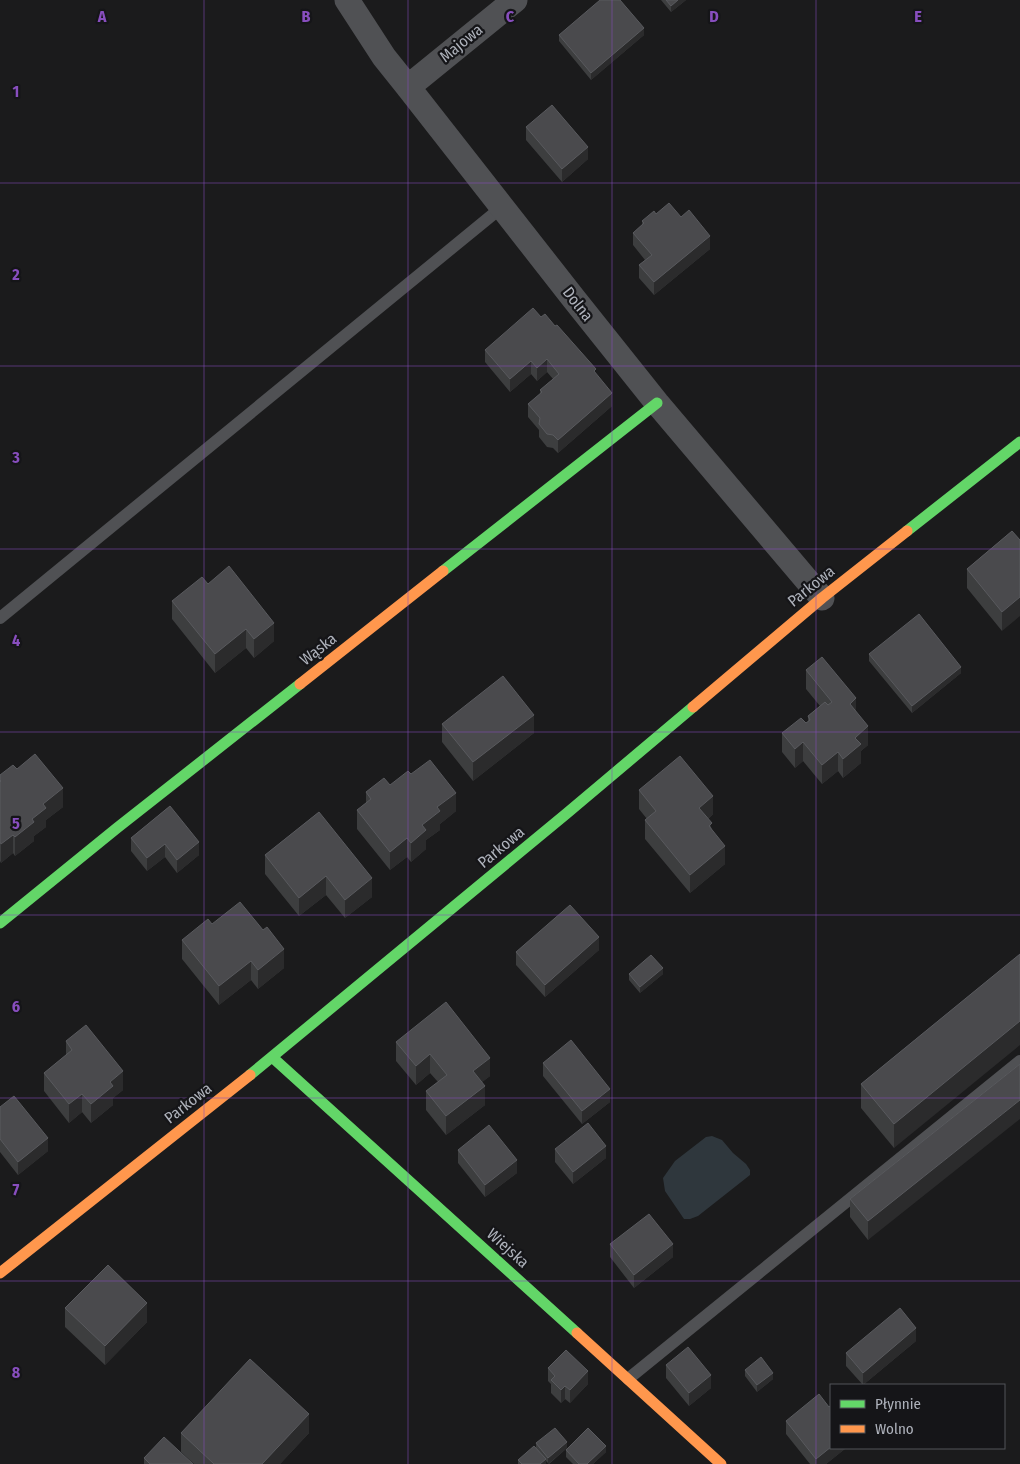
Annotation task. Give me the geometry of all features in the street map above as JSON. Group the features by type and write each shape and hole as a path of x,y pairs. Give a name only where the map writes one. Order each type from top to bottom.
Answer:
{"street":[{"name":"Dolna","path":"347,0 384,57 657,403 822,598"},
{"name":"Majowa","path":"408,87 514,0"},
{"name":"Wąska","path":"0,923 117,828 657,403"},
{"name":"Parkowa","path":"0,1273 272,1057 566,814 822,598 1020,442"},
{"name":"Wiejska","path":"272,1057 720,1464"}],"lane":[{"path":"0,618 502,207"},
{"path":"628,1379 1020,1062"}],"shaded area":[{"path":"712,1136 722,1140 746,1164 750,1170 750,1175 698,1216 684,1219 665,1191 663,1178 675,1161 706,1137"}],"building":[{"path":"600,0 620,0 644,28 591,73 559,35"},
{"path":"666,0 678,0 671,6"},
{"path":"552,105 588,147 562,169 526,127"},
{"path":"669,203 681,217 689,210 710,236 654,282 639,265 652,255 633,233 644,223 642,221 654,211 656,214"},
{"path":"533,308 541,317 545,314 555,326 557,325 596,369 594,371 612,393 558,440 553,435 547,434 539,424 540,418 528,404 542,392 540,390 559,374 547,359 537,368 531,361 510,379 485,350"},
{"path":"1012,531 1020,540 1020,597 1002,612 967,569"},
{"path":"229,566 274,623 254,639 246,629 215,654 172,601 202,577 208,584"},
{"path":"919,614 961,667 912,706 869,654"},
{"path":"822,657 856,698 850,704 868,726 855,738 861,744 843,759 838,752 822,765 803,742 795,749 782,733 801,718 806,723 810,720 808,716 825,702 828,705 832,702 806,670"},
{"path":"503,676 534,715 473,762 442,724"},
{"path":"35,754 63,788 43,804 46,808 32,819 34,822 15,837 13,835 1,844 0,775 13,765 17,769"},
{"path":"680,756 713,796 699,808 712,823 709,826 725,846 690,875 645,820 656,811 639,790"},
{"path":"430,760 456,793 437,807 440,811 422,825 426,830 411,843 407,838 390,852 357,810 371,799 366,792 384,778 390,785 408,771 411,774"},
{"path":"170,806 199,842 177,860 165,844 147,858 131,838"},
{"path":"319,812 372,878 345,900 326,876 299,898 265,855"},
{"path":"240,902 263,930 267,927 284,949 258,970 251,961 219,986 182,940 208,919 212,924"},
{"path":"570,905 599,937 545,985 516,952"},
{"path":"1020,954 1020,1021 894,1124 861,1084"},
{"path":"651,955 663,968 640,987 629,974"},
{"path":"446,1002 490,1058 473,1071 485,1086 446,1116 426,1091 447,1075 430,1054 416,1066 396,1042"},
{"path":"86,1025 123,1071 110,1082 113,1086 91,1104 82,1094 69,1104 44,1073 72,1050 66,1041"},
{"path":"571,1040 610,1089 582,1111 543,1063"},
{"path":"1020,1064 1020,1100 868,1221 850,1199"},
{"path":"14,1096 48,1138 18,1162 0,1139 0,1107"},
{"path":"588,1123 606,1146 573,1172 555,1149"},
{"path":"489,1125 517,1160 485,1185 458,1150"},
{"path":"649,1214 673,1244 634,1275 610,1244"},
{"path":"108,1265 147,1303 105,1346 65,1308"},
{"path":"900,1308 916,1328 863,1373 846,1353"},
{"path":"688,1347 711,1375 689,1393 666,1365"},
{"path":"566,1350 588,1371 570,1390 565,1386 561,1390 551,1380 555,1376 548,1368"},
{"path":"761,1357 773,1373 757,1385 745,1370"},
{"path":"250,1359 309,1414 262,1464 214,1464 181,1433"},
{"path":"819,1394 830,1406 830,1448 816,1459 786,1421"},
{"path":"555,1428 567,1442 548,1458 536,1443"},
{"path":"588,1428 606,1446 587,1464 579,1464 566,1450"},
{"path":"164,1437 193,1464 150,1464 144,1458"},
{"path":"534,1446 546,1459 540,1464 522,1464 518,1460"}],"traffic: fast":[{"path":"443,571 657,403"},
{"path":"907,531 1020,442"},
{"path":"0,923 300,684"},
{"path":"250,1075 693,707"},
{"path":"272,1057 577,1333"}],"traffic: slow":[{"path":"693,707 822,598 907,531"},
{"path":"300,684 443,571"},
{"path":"0,1273 250,1075"},
{"path":"577,1333 721,1464"}]}
